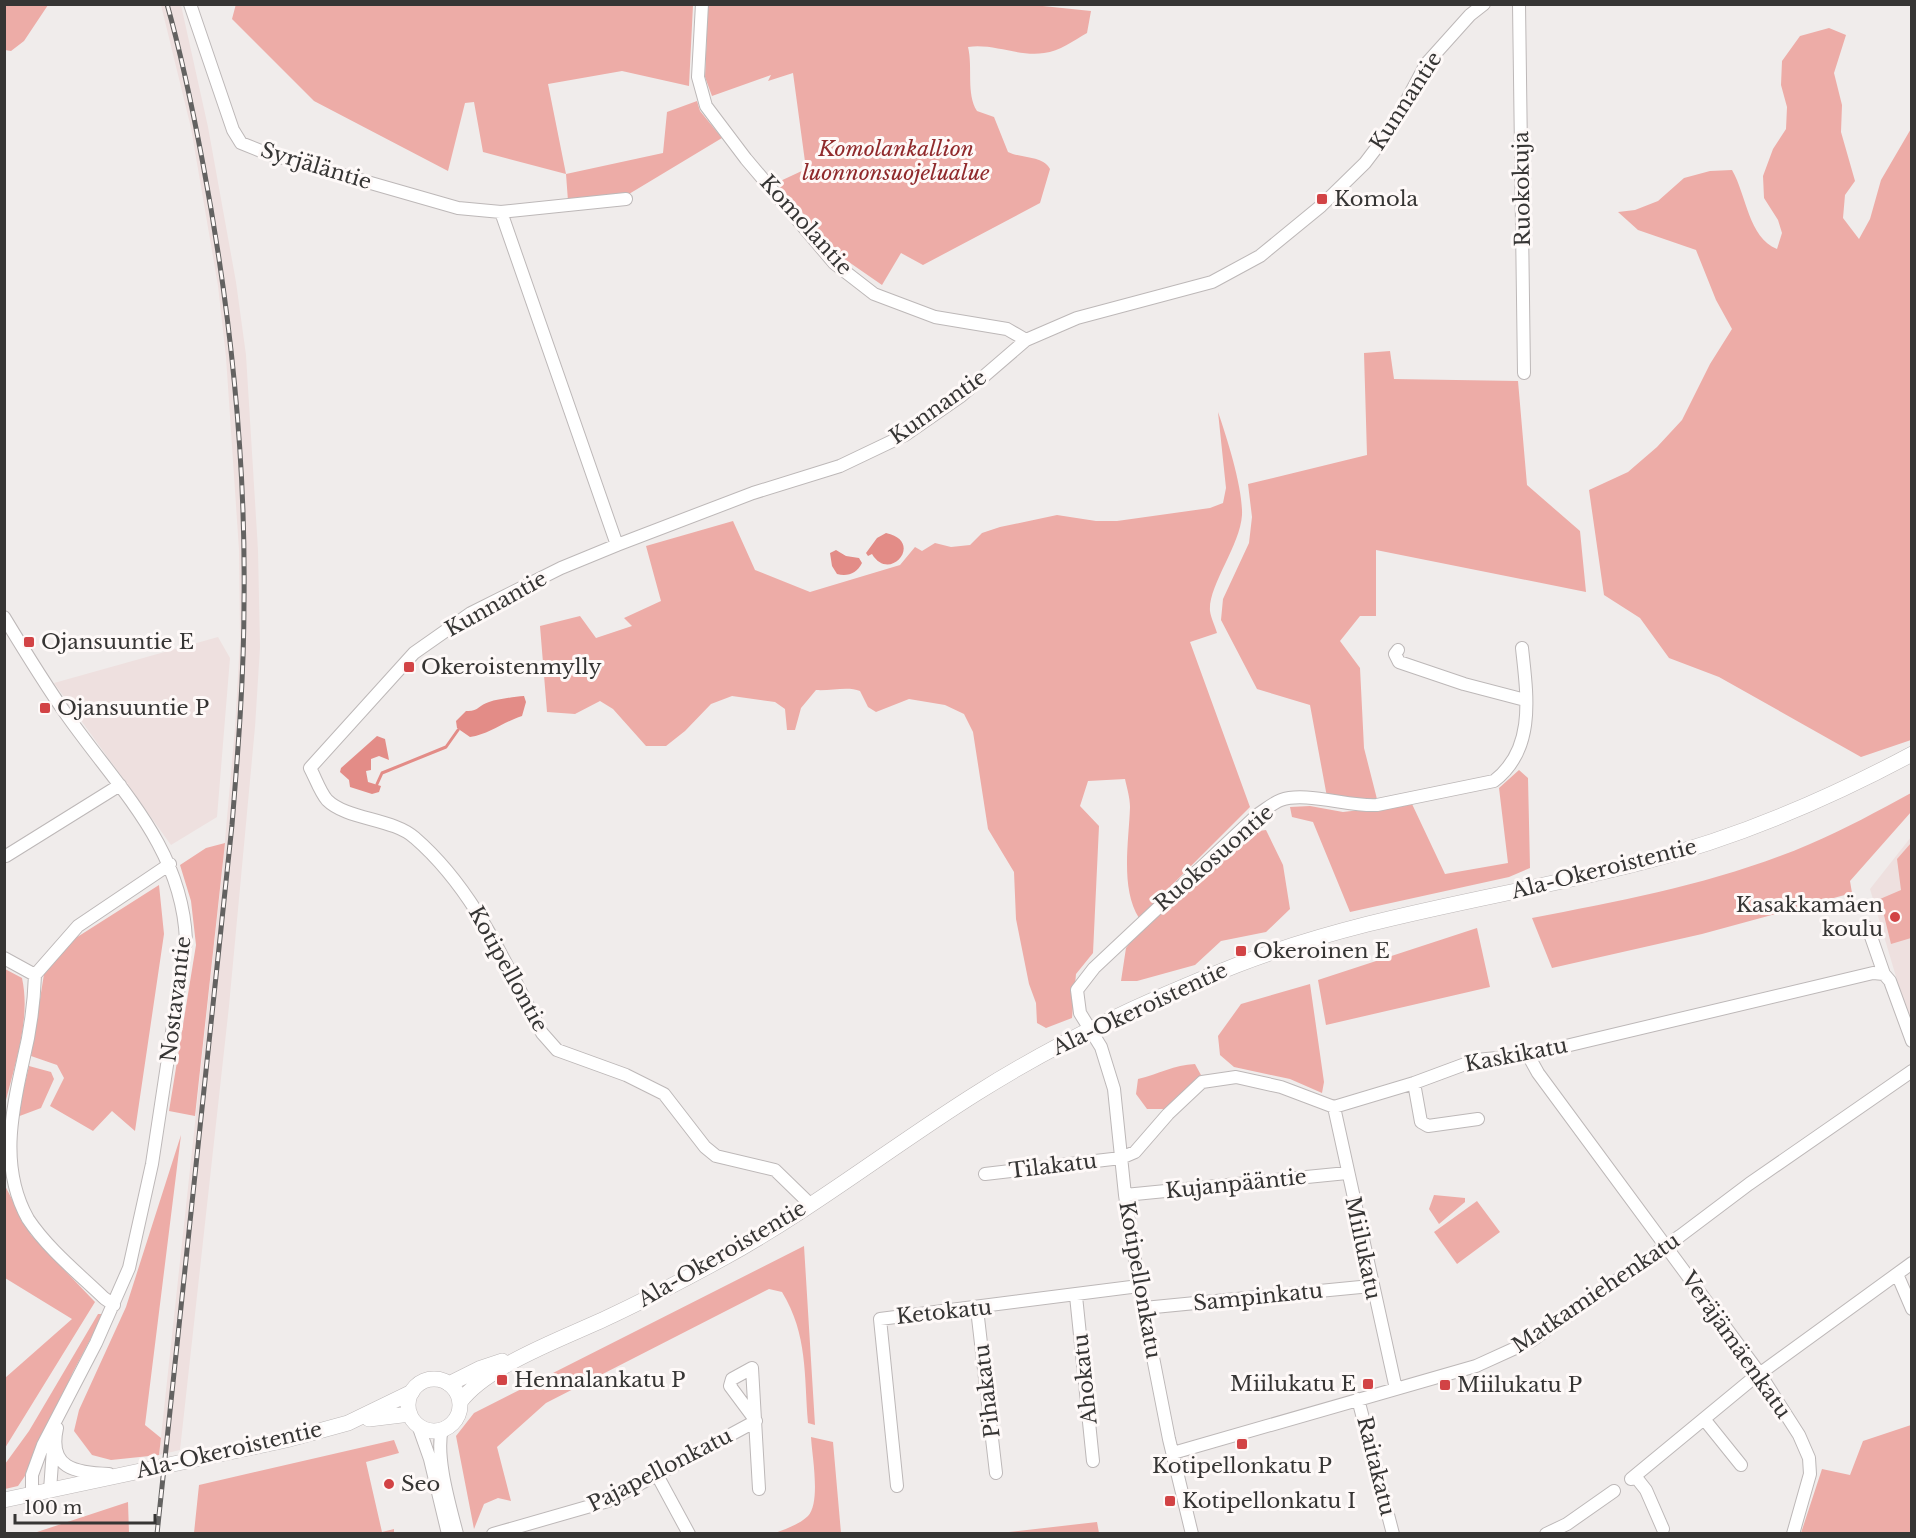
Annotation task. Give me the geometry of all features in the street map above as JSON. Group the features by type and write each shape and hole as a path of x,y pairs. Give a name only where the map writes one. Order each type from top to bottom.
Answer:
{"main road":[{"name":"Ala-Okeroistentie","path":"460,1402 481,1381 525,1356 639,1303 748,1245 981,1090 1090,1029 1238,964 1311,939 1633,864 1720,840 1829,796 1911,754"},
{"name":"Ala-Okeroistentie","path":"449,1384 481,1368 525,1356"},
{"path":"434,1379 449,1384 455,1389 460,1402 457,1416 442,1429 432,1431 414,1420 408,1403 412,1392 425,1380 434,1379"},
{"name":"Ala-Okeroistentie","path":"4,1500 250,1449 348,1423 412,1392"},
{"name":"Ala-Okeroistentie","path":"348,1423 414,1420"}],"street":[{"name":"Syrjäläntie","path":"189,4 233,130 241,143 266,153 458,208 501,212 626,200"},
{"name":"Komolantie","path":"702,4 698,77 706,106 746,159 834,262 874,294 935,317 1007,329 1026,340"},
{"name":"Kunnantie","path":"310,768 414,653 471,613 561,568 617,544 753,493 840,466 905,435 961,396 1026,340 1077,318 1212,282 1260,256 1321,206 1365,163 1393,126 1426,64 1470,15 1484,4"},
{"name":"Ruokokuja","path":"1519,4 1524,373"},
{"path":"501,212 617,544"},
{"name":"Nostavantie","path":"4,617 66,714 120,784 154,834 170,864 185,911 184,969 139,1230 129,1268 114,1305 43,1445 32,1475 32,1494"},
{"name":"Ruokosuontie","path":"1090,1029 1077,1002 1077,990 1082,981 1257,815 1281,800 1295,798 1359,807 1377,805 1494,781 1510,769 1523,740 1525,700 1522,648"},
{"path":"1398,650 1395,654 1399,662 1464,684 1525,700"},
{"name":"Kotipellontie","path":"310,768 327,800 338,807 414,837 450,872 471,902 542,1033 557,1050 626,1075 664,1094 705,1147 716,1156 776,1170 810,1204"},
{"path":"6,856 120,784"},
{"path":"114,1305 41,1236 14,1192 6,1166 10,1114 24,1058 35,975 78,926 170,864"},
{"path":"1868,928 1878,973 1890,981 1911,1041"},
{"path":"4,958 35,975"},
{"name":"Kaskikatu","path":"1334,1107 1414,1083 1476,1060 1528,1055 1878,973"},
{"name":"Kotipellonkatu","path":"1090,1029 1101,1047 1110,1074 1139,1286 1192,1533"},
{"name":"Veräjämäenkatu","path":"1528,1055 1538,1073 1760,1374 1799,1435 1809,1458 1807,1490 1793,1533"},
{"name":"Matkamiehenkatu","path":"1173,1453 1476,1366 1511,1352 1531,1341 1911,1071"},
{"path":"1121,1158 1135,1152 1168,1114 1202,1082 1236,1077 1281,1087 1334,1107"},
{"path":"1414,1083 1421,1122 1428,1126 1478,1119"},
{"name":"Miilukatu","path":"1334,1107 1371,1286 1396,1389"},
{"name":"Tilakatu","path":"986,1174 1121,1158"},
{"name":"Kujanpääntie","path":"1125,1195 1347,1173"},
{"path":"1663,1530 1646,1490 1633,1478 1760,1374 1911,1263"},
{"path":"1897,1274 1911,1309"},
{"name":"Ketokatu","path":"897,1486 880,1319 977,1309 1139,1286"},
{"name":"Sampinkatu","path":"1144,1308 1371,1286"},
{"name":"Ahokatu","path":"1076,1296 1093,1461"},
{"name":"Pihakatu","path":"977,1309 996,1473"},
{"name":"Raitakatu","path":"1358,1399 1393,1533"},
{"name":"Nostavantie","path":"50,1490 53,1445 60,1415"},
{"path":"1704,1419 1741,1465"},
{"path":"414,1420 430,1459 448,1533"},
{"name":"Pajapellonkatu","path":"493,1533 608,1501 756,1421 759,1489"},
{"path":"442,1429 440,1440 443,1469 458,1533"},
{"path":"53,1445 61,1463 76,1471 126,1474"},
{"path":"657,1475 689,1533"},
{"path":"1546,1533 1569,1528 1614,1491"}],"shaded area":[{"path":"161,5 181,5 208,127 236,282 246,355 258,550 260,647 255,727 229,1006 180,1450 159,1455 222,874 240,640 239,550 226,357 218,286 191,128"},
{"path":"886,533 897,537 903,544 903,551 895,563 879,562 872,554 868,556 866,553 877,538"},
{"path":"836,550 846,556 859,558 862,563 858,569 845,575 837,574 832,566 830,553"},
{"path":"218,637 230,658 217,817 171,845 54,683"},
{"path":"524,696 526,702 522,716 470,737 457,728 456,721 466,711 493,701"},
{"path":"377,736 385,739 389,760 379,756 371,759 371,770 366,771 368,782 381,786 379,792 372,794 350,787 349,780 340,772 341,768"},
{"name":"Kasakkamäen koulu","path":"1911,837 1911,1018 1902,997 1870,889"}],"green space":[{"path":"5,4 48,5 24,41 11,51 5,50"},
{"path":"236,4 693,5 689,86 622,71 548,84 566,174 483,152 474,102 465,103 448,171 314,101 232,19"},
{"name":"Komolankallion luonnonsuojelualue","path":"708,5 1033,5 1091,11 1087,33 1061,48 1044,53 968,47 972,97 977,111 994,117 1008,152 1042,161 1050,169 1040,203 923,265 901,253 882,285 843,258 776,183 806,169 793,73 768,81 771,75 712,96 705,77"},
{"path":"1829,28 1846,35 1834,73 1842,105 1841,132 1855,181 1845,195 1843,218 1859,239 1870,219 1881,180 1912,127 1911,740 1861,757 1719,677 1669,658 1640,618 1604,595 1589,490 1628,472 1657,447 1682,420 1710,364 1732,329 1716,300 1696,250 1638,230 1618,212 1635,210 1658,201 1684,178 1710,171 1732,170 1754,226 1767,243 1777,249 1782,233 1778,220 1764,198 1763,176 1773,149 1786,129 1787,107 1781,85 1782,61 1800,36"},
{"path":"697,101 700,111 722,138 624,197 568,201 566,174 663,153 667,112"},
{"path":"1390,351 1394,379 1518,381 1527,485 1580,531 1586,592 1376,550 1376,616 1360,616 1340,641 1360,668 1364,748 1377,799 1359,801 1327,797 1310,705 1257,689 1221,620 1223,599 1249,543 1252,517 1248,484 1367,455 1364,353"},
{"path":"1218,412 1237,477 1242,515 1236,540 1211,601 1210,611 1217,633 1190,642 1250,807 1139,918 1129,893 1127,849 1130,807 1125,779 1088,781 1080,806 1099,826 1093,953 1076,974 1072,1018 1046,1028 1037,1023 1036,1003 1029,984 1016,919 1014,872 988,829 973,732 964,714 945,705 909,699 876,712 868,707 860,691 816,690 801,708 795,730 787,730 785,709 775,702 732,696 711,704 685,731 666,746 646,746 613,709 600,701 575,714 547,712 540,626 580,616 596,638 632,626 624,618 661,601 646,546 733,521 755,570 810,592 900,565 915,547 922,551 935,543 951,547 970,545 982,533 1057,515 1096,521 1117,521 1210,508 1223,503 1226,488"},
{"path":"1519,770 1528,778 1530,868 1509,877 1350,912 1313,822 1292,817 1290,807 1310,806 1343,812 1412,804 1445,874 1508,863 1499,788"},
{"path":"1911,793 1911,812 1850,881 1852,893 1702,934 1552,968 1532,918 1638,897 1743,869 1823,838"},
{"path":"1266,830 1283,865 1290,909 1266,932 1221,941 1195,965 1137,981 1121,981 1126,948 1138,932 1251,832"},
{"path":"225,843 195,1116 169,1111 196,945 191,901 180,865 206,848"},
{"path":"1911,843 1911,938 1891,944 1880,899 1901,890 1897,859"},
{"path":"159,885 164,934 135,1131 112,1111 93,1131 50,1106 64,1078 57,1065 31,1056 44,974 71,941"},
{"path":"1477,928 1490,987 1326,1025 1318,980"},
{"path":"5,969 22,978 25,1009 21,1041 5,1104"},
{"path":"1310,984 1324,1082 1322,1093 1290,1079 1234,1067 1220,1055 1218,1036 1241,1004"},
{"path":"1195,1064 1201,1075 1164,1109 1147,1109 1136,1094 1138,1079"},
{"path":"29,1066 51,1072 54,1079 41,1108 17,1117"},
{"path":"181,1135 145,1425 161,1438 159,1455 111,1460 92,1455 74,1431 79,1410 126,1307"},
{"path":"4,1184 31,1235 95,1302 5,1448 5,1378 72,1319 5,1278"},
{"path":"1434,1195 1465,1198 1465,1202 1439,1224 1429,1209"},
{"path":"1477,1201 1500,1232 1457,1264 1434,1232"},
{"path":"804,1246 815,1425 808,1423 805,1372 801,1340 796,1324 782,1292 769,1289 546,1403 497,1447 511,1501 498,1498 484,1504 474,1529 456,1436 474,1413"},
{"path":"98,1314 102,1314 100,1321 73,1372 27,1473 18,1486 5,1489 5,1464 29,1431"},
{"path":"1911,1425 1911,1533 1801,1533 1822,1469 1850,1475 1863,1441"},
{"path":"811,1437 833,1442 841,1533 775,1533 801,1521 812,1509 815,1490"},
{"path":"394,1440 399,1453 366,1462 382,1532 394,1529 394,1533 194,1533 199,1485"},
{"path":"128,1502 129,1533 34,1533"},
{"path":"1097,1522 1099,1533 1000,1533"}],"waterway":[{"path":"377,784 382,773 446,747 458,730"}],"railway":[{"path":"157,1534 232,825 244,631 242,493 228,327 203,164 187,84 167,4"}],"place":[{"name":"Komola","path":"1322,199"},
{"name":"Ojansuuntie E","path":"29,642"},
{"name":"Okeroistenmylly","path":"409,667"},
{"name":"Ojansuuntie P","path":"45,708"},
{"name":"Kasakkamäen koulu","path":"1895,917"},
{"name":"Okeroinen E","path":"1241,951"},
{"name":"Hennalankatu P","path":"502,1380"},
{"name":"Miilukatu E","path":"1368,1384"},
{"name":"Miilukatu P","path":"1445,1385"},
{"name":"Kotipellonkatu P","path":"1242,1444"},
{"name":"Seo","path":"389,1484"},
{"name":"Kotipellonkatu I","path":"1170,1501"}]}
